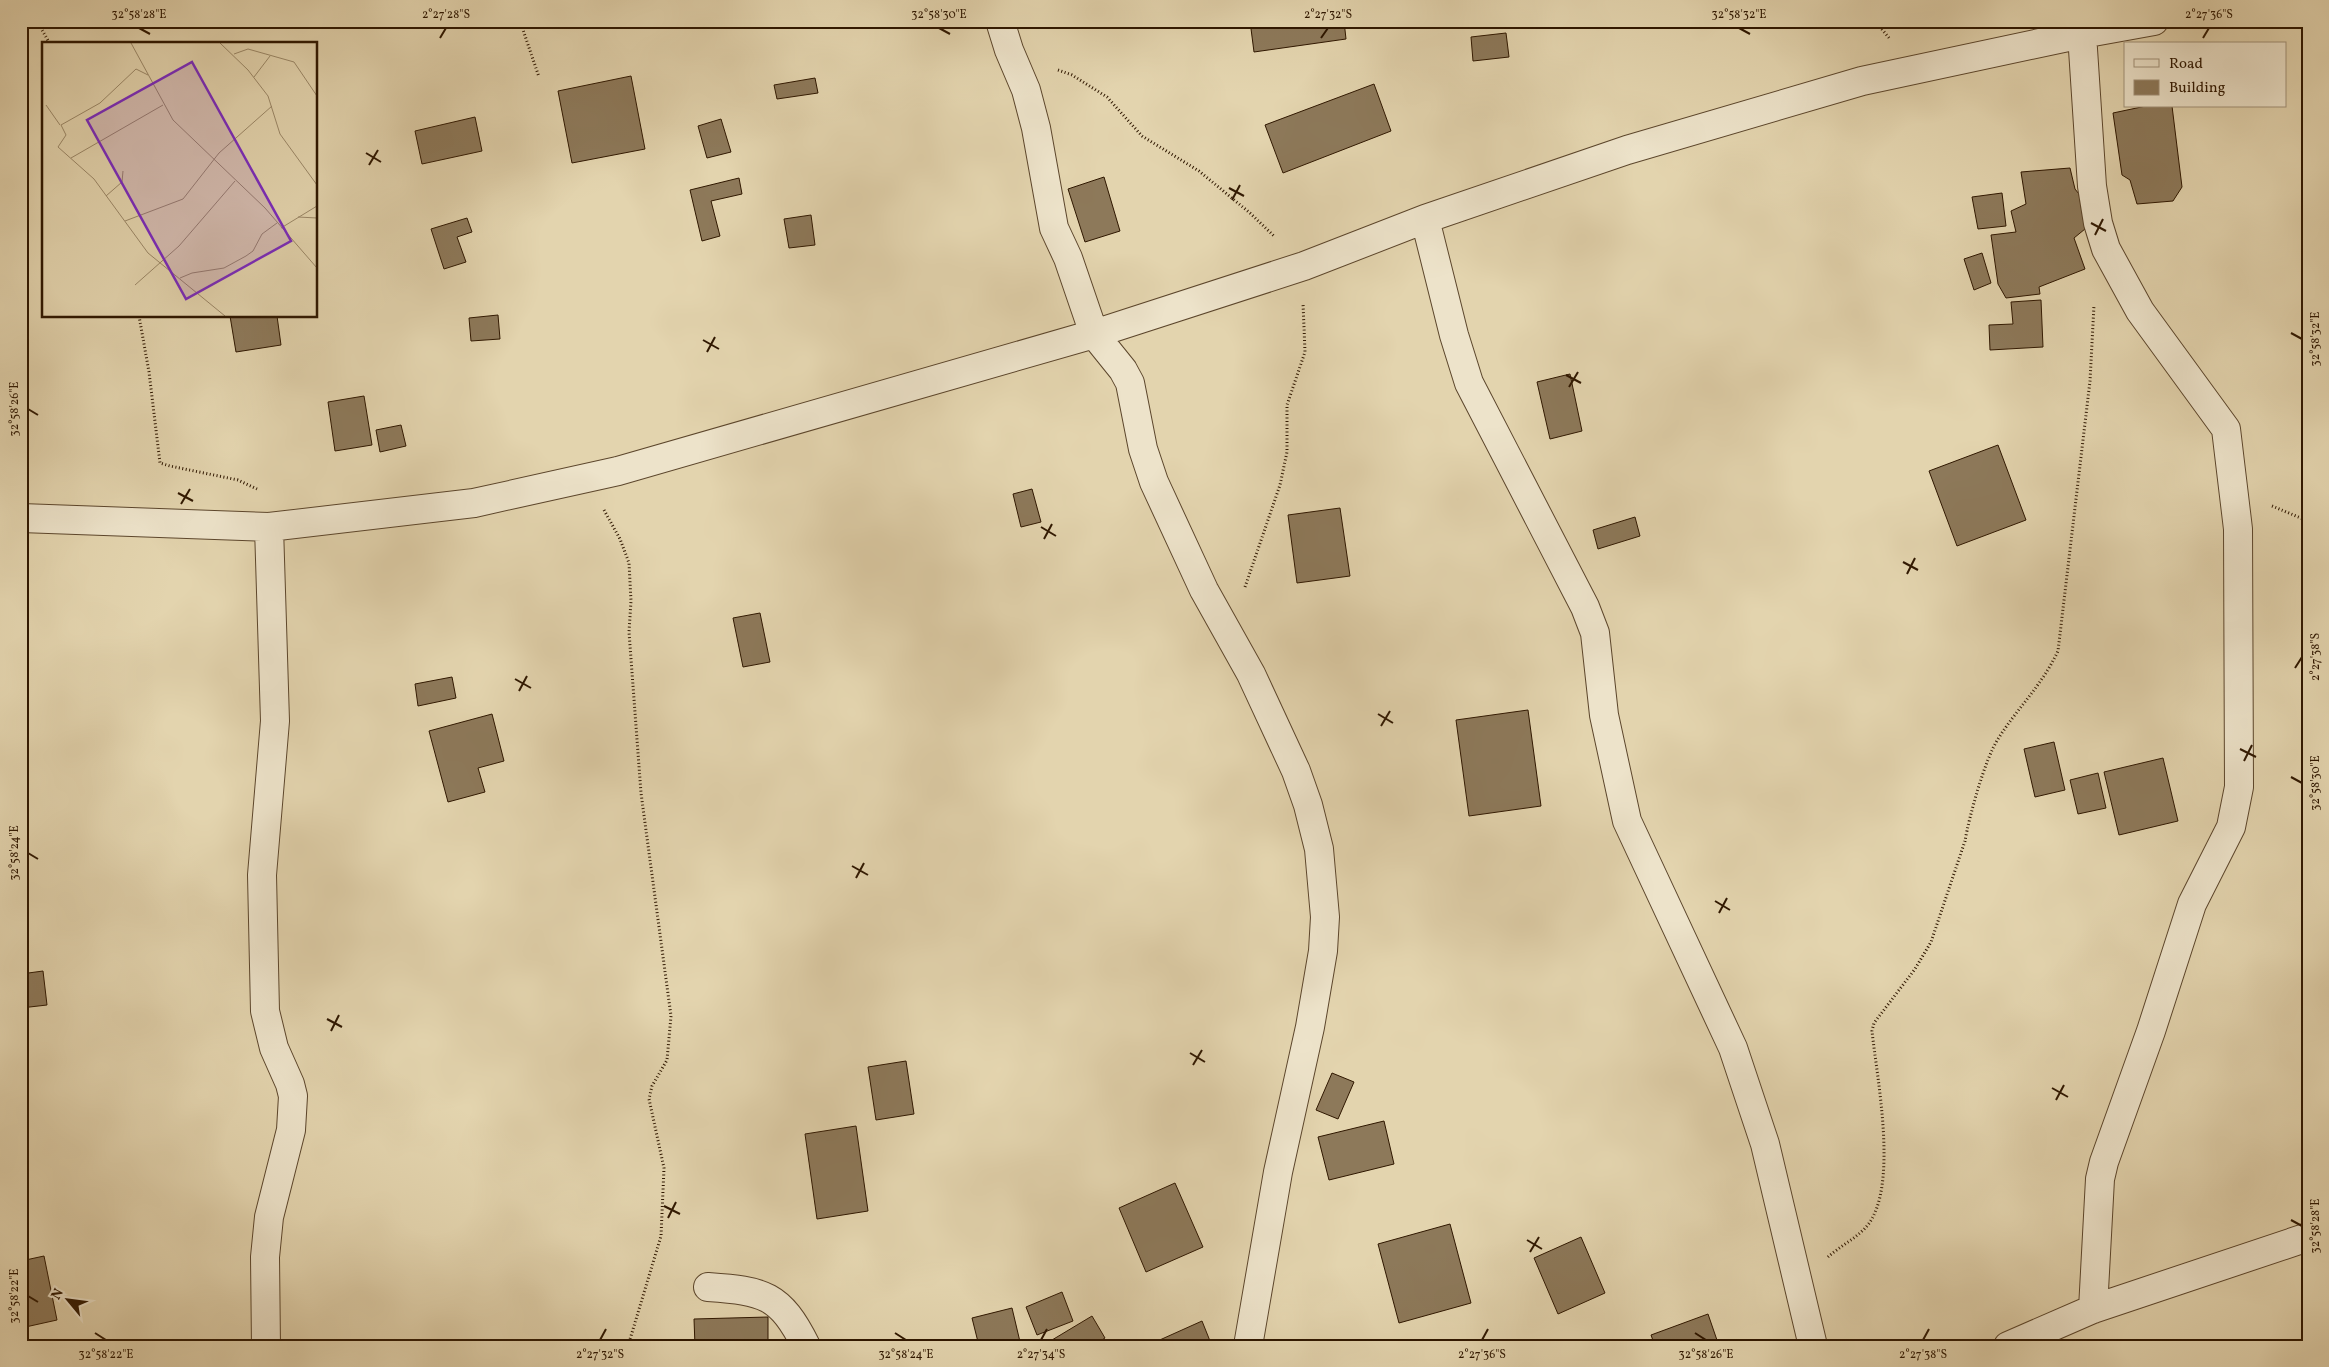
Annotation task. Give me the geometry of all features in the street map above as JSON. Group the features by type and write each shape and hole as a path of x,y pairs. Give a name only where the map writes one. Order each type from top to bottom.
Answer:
{"street":[{"path":"1000,21 1009,50 1026,90 1036,128 1054,228 1068,258 1094,334 1124,370 1130,383 1143,449 1154,482 1204,590 1251,674 1292,762 1308,805 1319,850 1325,917 1323,951 1310,1027 1278,1172 1248,1346"},
{"path":"21,518 269,527 474,503 618,471 1094,334 1304,266 1426,219 1627,150 1862,81 2082,34 2149,22"},
{"path":"2082,34 2092,186 2098,223 2106,249 2140,311 2226,429 2238,529 2239,787 2236,812 2231,827 2192,904 2151,1032 2104,1162 2100,1179 2093,1309"},
{"path":"1426,219 1454,335 1470,383 1585,607 1595,633 1604,716 1626,821 1733,1048 1765,1144 1813,1346"},
{"path":"266,1346 266,1247 269,1217 290,1130 293,1096 290,1084 274,1048 265,1011 262,875 275,721 269,527"},
{"path":"2008,1346 2093,1309 2308,1237"},
{"path":"708,1287 740,1289 772,1300 789,1315 806,1346"}],"path":[{"path":"37,21 49,42"},
{"path":"520,21 539,77"},
{"path":"1009,50 1072,76 1107,96 1142,136 1199,171 1250,213 1304,266 1302,310 1305,352 1287,405 1287,452 1280,485 1247,578 1231,639"},
{"path":"1798,1284 1843,1244 1867,1227 1872,1218 1884,1177 1885,1150 1872,1027 1876,1017 1914,969 1931,942 1965,841 1970,816 1996,741 2036,690 2058,651 2090,381 2094,301"},
{"path":"139,318 149,372 160,463 238,480 263,491"},
{"path":"587,478 620,539 629,563 631,601 629,632 641,793 671,1016 667,1060 649,1093 664,1168 661,1236 628,1346"}],"building":[{"path":"1250,21 1344,21 1346,39 1254,52"},
{"path":"1506,33 1509,57 1473,61 1471,37"},
{"path":"631,76 645,149 572,163 558,91"},
{"path":"815,78 818,93 777,99 774,85"},
{"path":"1374,84 1391,131 1283,173 1265,125"},
{"path":"2137,108 2172,108 2182,187 2173,201 2137,204 2130,180 2122,175 2113,113"},
{"path":"475,117 482,151 422,164 415,131"},
{"path":"721,119 731,152 707,158 698,126"},
{"path":"2070,168 2075,189 2079,194 2085,229 2074,238 2085,269 2039,287 2040,294 2006,298 1998,284 1991,235 2016,232 2011,211 2026,204 2021,172"},
{"path":"1104,177 1120,231 1085,242 1068,189"},
{"path":"739,178 742,194 711,201 720,236 702,241 690,190"},
{"path":"2002,193 2006,226 1978,229 1972,197"},
{"path":"811,215 815,245 789,248 784,219"},
{"path":"467,218 472,232 457,237 466,262 444,269 431,229"},
{"path":"1982,253 1991,283 1974,290 1964,259"},
{"path":"2041,300 2043,347 1990,350 1989,325 2013,324 2011,302"},
{"path":"498,315 500,339 471,341 469,318"},
{"path":"230,318 277,318 281,345 236,352"},
{"path":"1570,374 1582,431 1550,439 1537,382"},
{"path":"364,396 372,445 335,451 328,402"},
{"path":"401,425 406,446 380,452 376,430"},
{"path":"1998,445 2026,520 1957,546 1929,471"},
{"path":"1032,489 1041,522 1021,527 1013,494"},
{"path":"1340,508 1350,576 1297,583 1288,515"},
{"path":"1635,517 1640,536 1598,549 1593,530"},
{"path":"760,613 770,662 743,667 733,618"},
{"path":"452,677 456,698 418,706 415,684"},
{"path":"1528,710 1541,806 1469,816 1456,720"},
{"path":"492,714 504,761 478,768 485,792 448,802 429,731"},
{"path":"2054,742 2065,790 2035,797 2024,749"},
{"path":"2163,758 2178,821 2119,835 2104,772"},
{"path":"2098,773 2106,808 2078,814 2070,780"},
{"path":"43,971 47,1005 21,1008 21,974"},
{"path":"906,1061 914,1114 876,1120 868,1067"},
{"path":"1332,1073 1354,1082 1338,1119 1316,1110"},
{"path":"1384,1121 1394,1164 1329,1180 1318,1137"},
{"path":"856,1126 868,1211 817,1219 805,1134"},
{"path":"1175,1183 1203,1247 1146,1272 1119,1208"},
{"path":"1450,1224 1471,1303 1399,1323 1378,1244"},
{"path":"1581,1237 1605,1293 1558,1314 1534,1258"},
{"path":"44,1256 57,1320 21,1328 21,1261"},
{"path":"1062,1292 1073,1321 1037,1335 1026,1307"},
{"path":"1012,1308 1021,1346 979,1346 972,1318"},
{"path":"1708,1314 1719,1346 1655,1346 1651,1335"},
{"path":"1092,1316 1105,1338 1092,1346 1042,1346"},
{"path":"768,1317 768,1346 695,1346 694,1319"},
{"path":"1202,1321 1212,1346 1155,1346 1153,1343"},
{"path":"53,1340 54,1346 21,1346 21,1345"}]}
